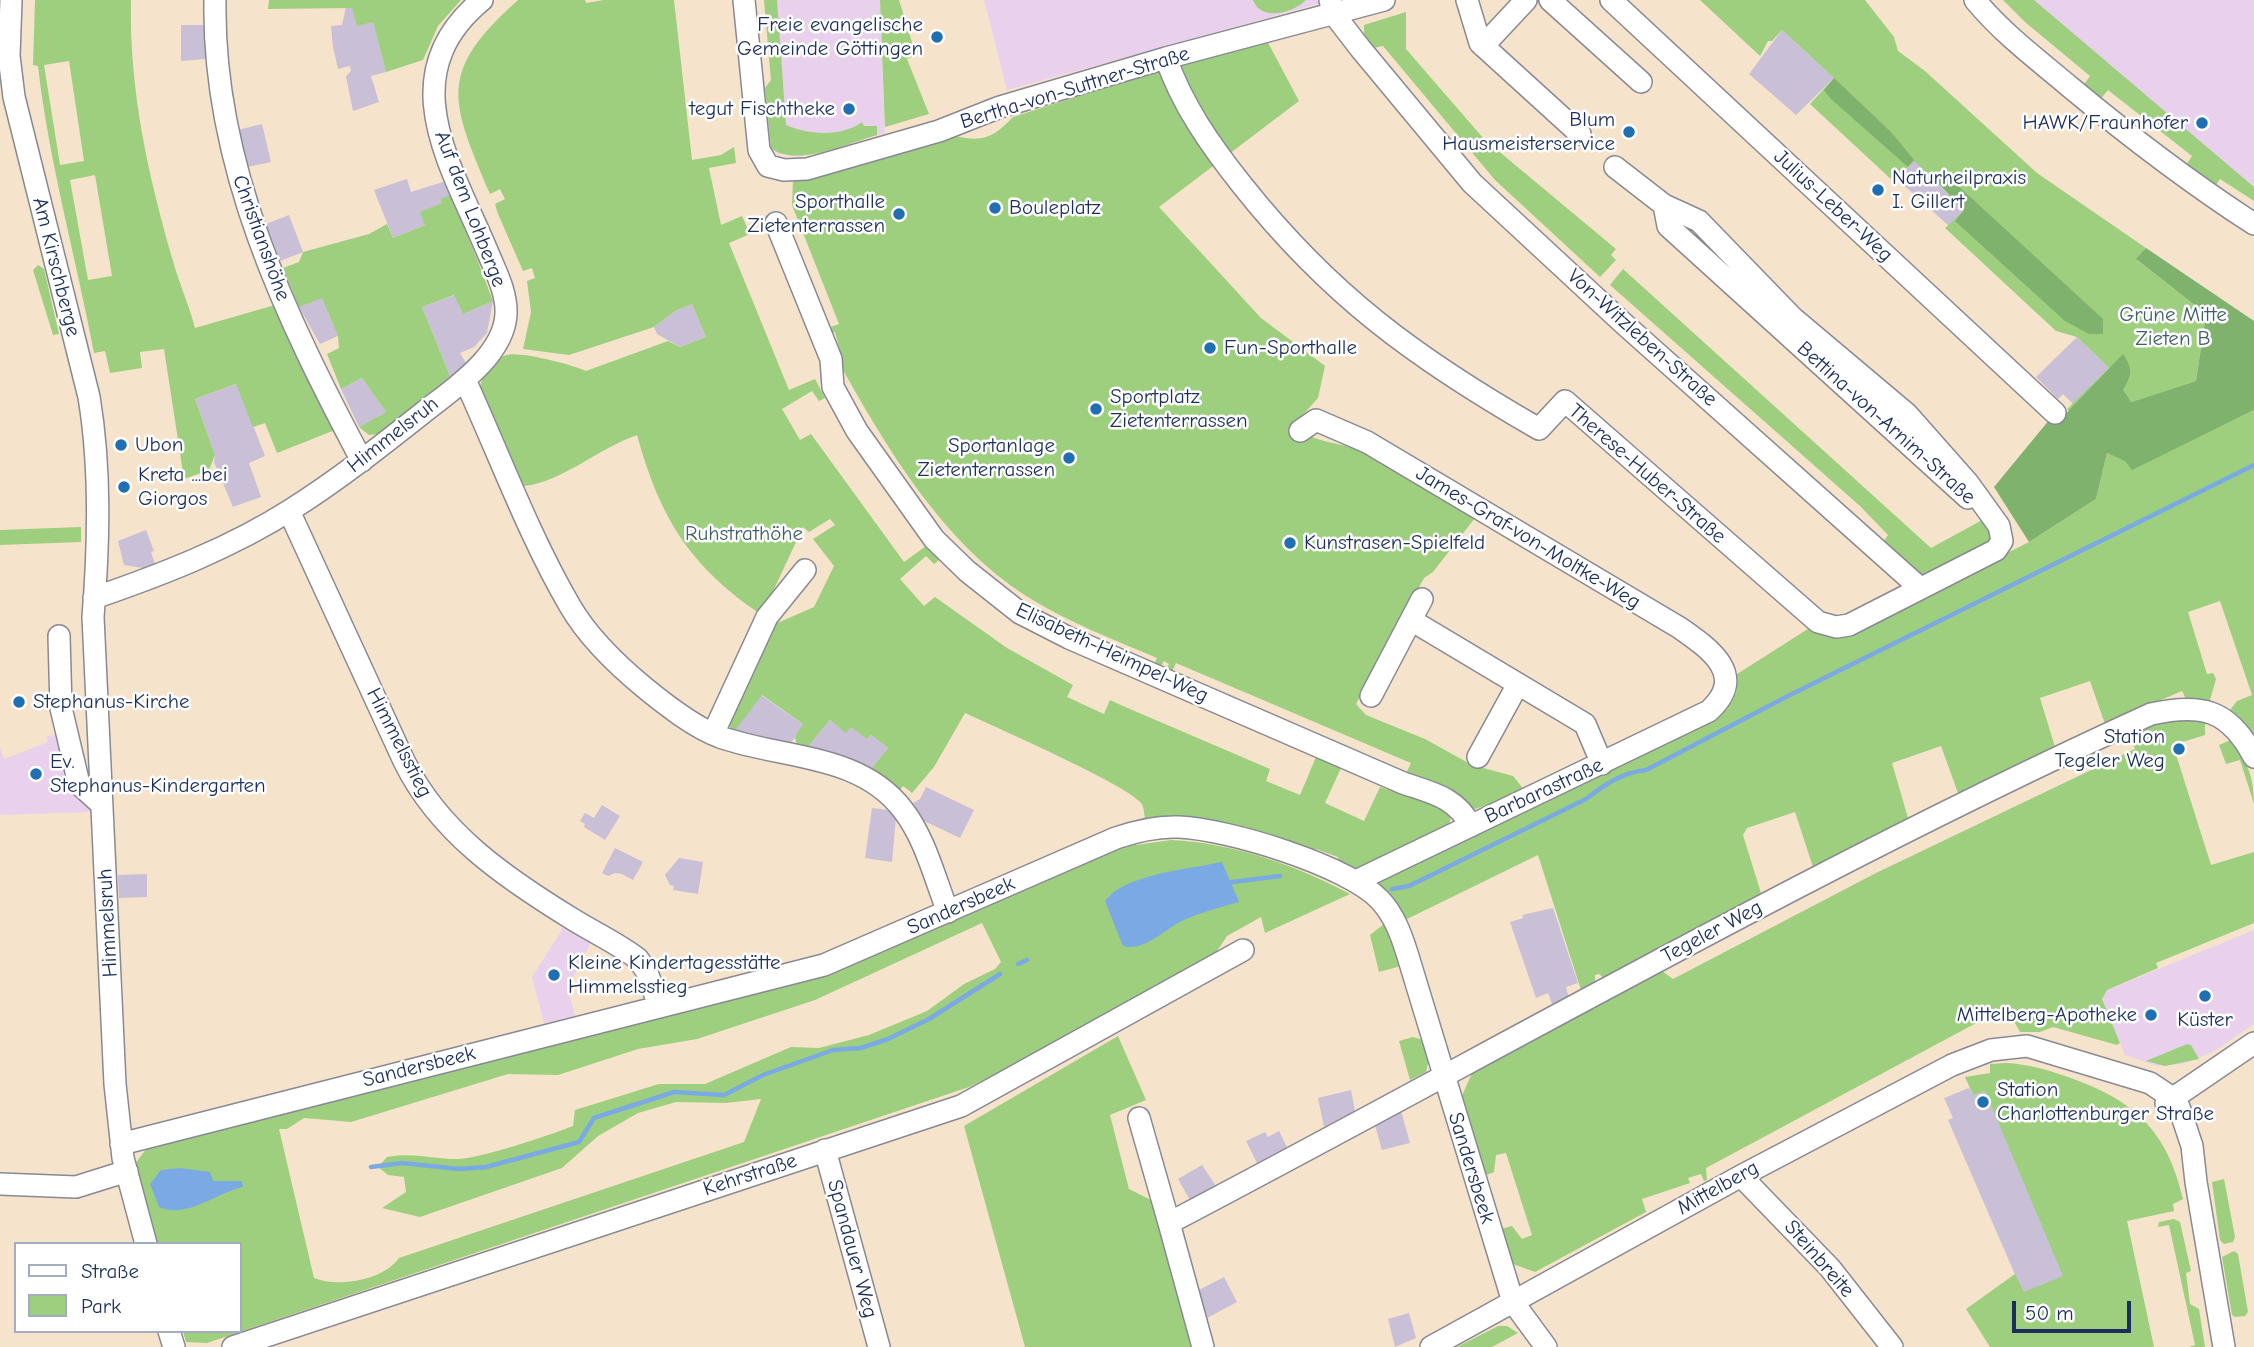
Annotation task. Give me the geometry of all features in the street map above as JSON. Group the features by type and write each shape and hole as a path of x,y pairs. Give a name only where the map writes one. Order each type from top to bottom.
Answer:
{"street":[{"name":"Am Kirschberge","path":"11,0 9,48 12,88 93,419 97,454 97,534"},
{"name":"Christianshöhe","path":"215,0 217,78 225,126 236,166 289,313 362,461"},
{"name":"Auf dem Lohberge","path":"465,380 494,346 503,329 505,298 440,139 433,84 439,51 450,31 482,0"},
{"name":"Bertha-von-Suttner-Straße","path":"744,0 758,150 768,166 784,170 807,169 939,131 1000,107 1332,6 1384,0"},
{"path":"1467,0 1483,46 1580,134"},
{"path":"1483,46 1526,0"},
{"path":"1550,0 1641,82"},
{"name":"Julius-Leber-Weg","path":"1611,0 2055,413"},
{"path":"1975,0 2008,36 2099,112 2197,188 2254,224"},
{"name":"Von-Witzleben-Straße","path":"1332,6 1472,183 1623,323 1920,588"},
{"name":"Therese-Huber-Straße","path":"1166,58 1175,83 1199,126 1267,217 1333,287 1381,328 1432,364 1539,429 1565,401 1818,622 1836,627 1854,623 1920,588"},
{"name":"Bettina-von-Arnim-Straße","path":"1615,166 1664,205 1699,221 1787,323 1908,414 1992,516 2002,535 1996,550 1920,588"},
{"name":"Elisabeth-Heimpel-Weg","path":"776,223 831,359 833,387 857,431 934,539 985,588 1020,613 1069,638 1403,783 1453,800 1464,811 1471,826"},
{"name":"Himmelsruh","path":"94,598 152,578 289,511 362,461 465,380"},
{"path":"465,380 570,608 602,649 644,687 713,734 769,752 836,765 876,784 894,800 913,824 948,912"},
{"name":"James-Graf-von-Moltke-Weg","path":"1300,431 1316,420 1367,442 1681,628 1723,663 1723,691"},
{"name":"Himmelsstieg","path":"289,511 404,761 425,798 456,833 496,868 534,895 638,959 647,972 659,1006"},
{"name":"Himmelsruh","path":"97,534 94,598 101,804 121,1144 145,1242"},
{"path":"713,734 767,617 805,570"},
{"path":"1371,696 1422,599"},
{"path":"1410,620 1585,723 1602,764"},
{"path":"59,636 61,708 79,784 101,804"},
{"path":"1478,757 1518,684"},
{"name":"Barbarastraße","path":"1356,881 1709,711 1723,691"},
{"name":"Tegeler Weg","path":"1169,1223 1444,1078 1780,895 1959,803 2151,714 2175,709 2215,712 2246,742 2254,757"},
{"name":"Sandersbeek","path":"121,1144 190,1124 839,960 1096,846 1131,833 1161,827 1194,828 1243,839 1356,881 1380,900 1401,934 1513,1302"},
{"name":"Kehrstraße","path":"233,1347 976,1099 1243,950"},
{"path":"2173,1105 2254,1043"},
{"name":"Mittelberg","path":"1431,1347 1741,1176 1977,1054 2013,1046 2039,1048 2150,1083 2173,1105"},
{"path":"2173,1105 2254,1052"},
{"path":"2173,1105 2196,1182 2224,1347"},
{"path":"1139,1118 1203,1347"},
{"name":"Spandauer Weg","path":"825,1150 879,1347"},
{"path":"0,1184 76,1187 127,1171"},
{"name":"Steinbreite","path":"1741,1176 1821,1257 1892,1347"},
{"path":"1513,1302 1546,1347"}],"shaded area":[{"path":"764,0 880,0 885,133 798,157 778,154 771,148 765,88 771,80"},
{"path":"984,0 1332,0 1007,90"},
{"name":"HAWK/Fraunhofer","path":"2003,0 2254,0 2254,201 2220,178 2108,90 2025,22"},
{"path":"346,7 373,22 386,72 371,76 379,102 353,111 346,76 351,71 350,66 338,69 331,26 342,25"},
{"path":"181,25 204,25 206,59 181,61"},
{"path":"1782,30 1834,78 1796,115 1749,74"},
{"path":"262,124 271,162 247,167 238,130"},
{"path":"1914,160 1965,211 1950,227 1897,179"},
{"path":"407,179 411,192 446,181 452,194 425,225 393,238 374,190"},
{"path":"289,215 303,252 280,261 266,224"},
{"path":"455,295 463,314 493,301 487,333 474,347 460,353 466,363 450,376 422,307"},
{"path":"322,297 338,336 320,344 299,307"},
{"path":"692,304 706,337 680,347 657,334 654,327 675,311"},
{"path":"2077,337 2109,368 2073,404 2063,394 2058,399 2036,377"},
{"path":"362,378 386,412 359,427 341,389"},
{"path":"237,384 265,456 249,463 261,497 233,507 214,462 215,455 195,399"},
{"path":"146,530 154,551 151,552 155,564 143,568 124,565 118,541"},
{"path":"761,695 804,725 788,747 734,732"},
{"path":"830,720 846,732 851,726 867,739 871,735 888,748 871,769 850,759 806,749"},
{"name":"Ev. Stephanus-Kindergarten","path":"62,732 92,812 0,815 0,749 4,759 48,742 46,737"},
{"path":"926,787 974,810 960,838 924,821 916,823 910,805 920,799"},
{"path":"602,805 620,816 605,840 584,827 585,824 580,821 585,813 594,818"},
{"path":"872,808 888,810 896,817 892,862 865,858"},
{"path":"615,848 643,862 633,880 622,874 608,876 602,873"},
{"path":"679,858 703,862 698,894 673,890 674,886 670,885 665,875"},
{"path":"147,874 147,897 119,898 118,875"},
{"path":"1553,908 1578,983 1566,987 1569,998 1552,1004 1548,993 1536,998 1510,922 1523,918 1522,915"},
{"name":"Kleine Kindertagesstätte Himmelsstieg","path":"565,925 592,940 568,988 575,1016 544,1023 532,977"},
{"path":"2254,930 2254,1024 2213,1052 2182,1064 2157,1066 2125,1055 2102,999 2107,990"},
{"path":"1969,1088 1973,1095 1985,1090 2064,1276 2023,1293 1948,1120 1953,1118 1944,1098"},
{"path":"1351,1090 1355,1111 1324,1127 1318,1098"},
{"path":"1401,1111 1410,1143 1382,1150 1375,1125"},
{"path":"1279,1131 1287,1147 1257,1163 1246,1141 1265,1132 1268,1137"},
{"path":"1202,1165 1216,1186 1190,1200 1178,1179"},
{"path":"1224,1277 1237,1302 1207,1318 1199,1290"},
{"path":"1409,1313 1416,1338 1395,1347 1388,1319"}],"green space":[{"path":"35,0 131,0 133,67 148,164 175,269 195,328 275,305 304,372 335,430 277,453 265,423 253,427 236,384 195,399 215,455 209,470 184,479 164,349 140,352 142,368 110,373 105,351 94,353 56,174 38,66 33,65","holes":["69,61 84,161 60,165 44,65","95,175 112,276 88,280 70,180"]},
{"path":"269,0 461,0 438,26 423,60 386,72 373,22 357,26 352,8 268,9"},
{"name":"Ruhstrathöhe","path":"518,0 585,0 586,3 604,0 674,0 692,160 721,155 734,147 736,163 709,168 721,225 742,216 750,234 729,243 789,390 815,379 825,398 819,401 812,391 782,409 800,440 811,434 904,562 926,546 939,560 934,564 926,556 900,579 924,606 935,597 1007,648 1073,685 1067,697 1104,714 1110,700 1270,769 1266,781 1300,795 1316,757 1341,768 1325,803 1364,821 1380,787 1445,809 1452,814 1449,824 1356,870 1338,861 1338,857 1316,849 1314,852 1170,817 1145,819 1142,804 1132,795 1060,757 965,713 934,767 912,793 903,786 899,791 871,769 888,748 871,735 867,739 851,727 846,733 830,720 806,749 797,747 795,737 803,724 762,695 734,732 728,724 775,624 814,607 834,566 813,539 835,525 830,519 809,532 803,527 762,615 715,578 681,538 656,491 637,435 566,472 524,486 480,387 486,372 494,363 513,354 559,362 586,371 668,341 680,347 706,337 692,304 675,311 654,327 569,355 523,349 531,312 527,281 535,278 532,268 523,271 495,204 505,199 500,189 490,194 466,135 460,111 459,90 463,69 474,48 492,25"},
{"path":"764,0 777,0 786,125 804,131 825,133 845,130 862,122 864,126 877,126 877,135 808,155 781,154 771,148 765,88 771,80"},
{"path":"880,0 899,0 916,55 907,59 929,114 885,127"},
{"path":"1253,0 1306,0 1286,12 1270,13 1257,7"},
{"name":"Grüne Mitte Zieten B","path":"1700,0 1865,0 1894,37 1898,51 1925,71 2037,173 2146,248 2137,260 2206,314 2196,381 2131,402 2132,469 2254,410 2254,738 2244,722 2230,710 2237,701 2252,695 2220,601 2188,612 2207,674 2213,673 2216,679 2210,700 2186,699 2182,691 2105,724 2090,681 2040,698 2055,747 1958,793 1941,746 1892,763 1908,818 1813,867 1795,812 1747,828 1743,835 1761,893 1604,978 1599,974 1595,975 1595,982 1581,990 1538,855 1405,920 1377,885 1382,876 1514,811 1539,806 1717,716 1734,676 1811,627 1942,586 2029,542 2096,499 2107,453 2122,459 2067,409 2109,368 2077,337 2056,331 1945,228 1964,211 1948,196 1950,194 1914,161 1893,181 1810,104 1834,78 1782,30 1772,41 1768,41 1760,56"},
{"path":"2003,0 2034,0 2254,187 2254,201 2220,179 2214,188 2184,168 2192,156 2108,90 2099,101 2082,87 2090,76"},
{"path":"1406,12 1406,49 1484,139 1616,249 1611,255 1616,260 1600,277 1495,180 1383,46 1369,49 1364,37 1364,25"},
{"name":"Sportplatz Zietenterrassen","path":"1265,37 1299,101 1159,207 1261,318 1325,366 1318,398 1294,425 1310,436 1377,457 1475,518 1433,572 1424,578 1356,704 1366,715 1425,739 1472,765 1513,776 1526,792 1475,809 1445,791 1405,776 1411,763 1176,663 1170,676 1164,674 1169,664 1164,661 1158,671 1152,669 1157,658 1058,614 995,574 942,520 896,459 838,361 842,359 835,332 828,335 825,329 839,324 792,205 793,180 956,136 982,138 1000,129 1013,117"},
{"path":"1834,78 1891,132 1914,160 1908,167 1831,99 1824,90"},
{"path":"1943,172 2103,319 2103,334 2089,334 2065,321 1955,221 1964,210 1929,174"},
{"path":"452,194 493,301 463,314 454,295 422,307 450,376 380,434 369,435 359,427 386,412 362,378 341,389 327,354 339,348 338,336 322,298 299,307 283,268 299,262 303,252 369,234 387,224 393,238 425,225 420,212 442,203 441,199"},
{"path":"2146,248 2254,321 2254,410 2132,470 2125,461 2107,453 2096,499 2029,542 1994,487 2050,419 2056,424 2123,354 2130,372 2123,390 2131,402 2196,381 2206,314 2136,259"},
{"path":"38,265 44,269 59,334 53,335 33,270"},
{"path":"1623,269 1931,548 1984,519 1992,527 1992,543 1925,577 1883,542 1888,535 1860,506 1610,285"},
{"path":"81,527 81,542 0,545 0,530"},
{"path":"2171,719 2205,721 2205,735 2173,745 2211,865 2254,852 2254,923 2156,963 2158,968 2107,990 2102,999 2120,1043 2117,1045 2053,1027 2040,1032 2020,1032 2006,1007 1706,1168 1707,1180 1704,1181 1701,1174 1688,1178 1690,1183 1642,1199 1646,1212 1535,1272 1513,1264 1501,1229 1512,1226 1522,1239 1532,1235 1506,1153 1496,1155 1494,1172 1484,1176 1461,1098 1472,1073 1662,971 1673,979 1876,873 2135,749 2128,731"},
{"path":"2231,740 2248,769 2253,785 2254,804 2240,760 2226,764 2219,745"},
{"path":"1171,840 1194,842 1241,851 1286,865 1350,894 1265,933 1261,917 1227,936 1211,960 1063,1042 969,1087 242,1331 242,1242 155,1242 135,1164 149,1145 665,1014 1134,841 1136,845","holes":["982,923 1001,962 995,969 964,984 927,1011 869,1035 819,1048 791,1047 705,1084 659,1084 575,1110 573,1126 532,1140 467,1158 413,1155 387,1157 378,1167 388,1175 404,1177 406,1192 382,1208 420,1217 562,1168 598,1136 638,1113 676,1102 726,1103 761,1099 744,1142 399,1258 392,1266 372,1277 347,1282 314,1278 279,1129 287,1129 304,1118 351,1122 508,1074 558,1075 638,1049 697,1039 815,1000"]},
{"path":"1384,924 1395,944 1401,966 1379,972 1370,935"},
{"path":"1118,1036 1146,1100 1110,1115 1129,1189 1151,1200 1191,1347 1025,1347 964,1126"},
{"path":"1413,1037 1423,1040 1429,1059 1426,1072 1410,1080 1399,1041"},
{"path":"2187,1044 2191,1045 2199,1059 2165,1066 2146,1061"},
{"path":"2006,1063 2053,1072 2112,1096 2144,1121 2168,1154 2183,1199 2173,1204 2174,1211 2127,1221 2154,1347 1990,1347 1966,1309 2015,1274 2024,1292 2063,1276 1985,1091 1973,1095 1965,1077 1990,1073 1990,1064"},
{"path":"2224,1179 2235,1237 2233,1242 2224,1244 2220,1240 2212,1182"},
{"path":"2174,1219 2180,1222 2191,1271 2186,1273 2190,1304 2199,1309 2205,1347 2189,1347 2195,1345 2169,1225 2158,1227 2159,1222"},
{"path":"2234,1251 2238,1254 2248,1312 2245,1316 2235,1317 2232,1315 2222,1257"},
{"path":"1498,1326 1507,1326 1518,1333 1492,1347 1457,1347"},
{"path":"184,1333 237,1333 207,1343 186,1342"}],"water":[{"path":"1222,862 1239,902 1186,919 1148,942 1131,947 1123,946 1105,901 1114,892 1127,884 1159,874"},
{"path":"180,1168 210,1172 213,1181 242,1181 243,1187 191,1208 170,1210 159,1207 150,1184 161,1170"}],"waterway":[{"path":"1392,889 1409,886 1586,799 1622,776 1646,770 1788,696 2254,465"},
{"path":"1225,883 1280,876"},
{"path":"1018,964 1027,960"},
{"path":"371,1167 402,1163 459,1169 486,1167 579,1142 594,1118 674,1092 724,1095 763,1075 833,1050 861,1048 888,1039 929,1019 1000,974"}],"place":[{"name":"Freie evangelische Gemeinde Göttingen","path":"937,37"},
{"name":"tegut Fischtheke","path":"849,109"},
{"name":"HAWK/Fraunhofer","path":"2202,123"},
{"name":"Blum Hausmeisterservice","path":"1629,132"},
{"name":"Naturheilpraxis I. Gillert","path":"1878,190"},
{"name":"Bouleplatz","path":"995,208"},
{"name":"Sporthalle Zietenterrassen","path":"899,214"},
{"name":"Fun-Sporthalle","path":"1210,348"},
{"name":"Sportplatz Zietenterrassen","path":"1096,409"},
{"name":"Ubon","path":"121,445"},
{"name":"Sportanlage Zietenterrassen","path":"1069,458"},
{"name":"Kreta ...bei Giorgos","path":"124,487"},
{"name":"Kunstrasen-Spielfeld","path":"1290,543"},
{"name":"Stephanus-Kirche","path":"19,702"},
{"name":"Station Tegeler Weg","path":"2179,749"},
{"name":"Ev. Stephanus-Kindergarten","path":"36,774"},
{"name":"Kleine Kindertagesstätte Himmelsstieg","path":"554,975"},
{"name":"Küster","path":"2205,996"},
{"name":"Mittelberg-Apotheke","path":"2151,1015"},
{"name":"Station Charlottenburger Straße","path":"1983,1102"}]}
